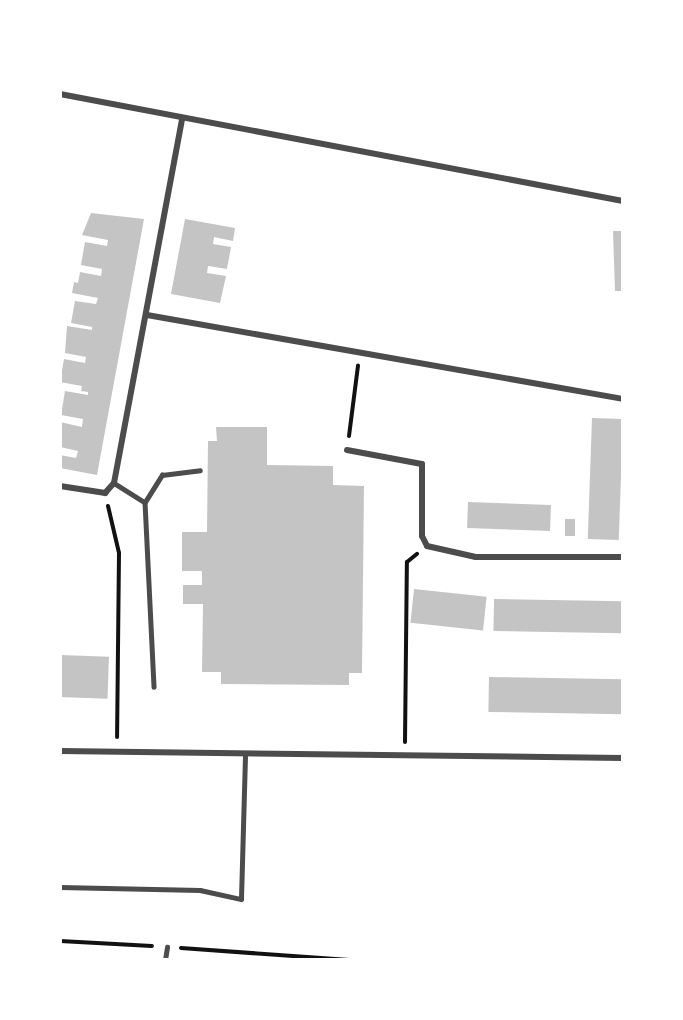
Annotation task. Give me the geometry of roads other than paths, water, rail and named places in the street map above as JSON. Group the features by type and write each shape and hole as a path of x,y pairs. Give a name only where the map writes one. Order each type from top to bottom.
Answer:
{"street":[{"path":"60,94 623,201"},
{"path":"60,486 105,493 114,483 182,119"},
{"path":"147,315 623,399"},
{"path":"347,450 422,464 422,536 428,546 476,557 623,557"},
{"path":"60,751 623,758"}],"lane":[{"path":"154,687 145,502 162,475 200,470"},
{"path":"114,483 145,502"},
{"path":"60,887 200,890 242,899 245,754"},
{"path":"165,960 167,947"}]}
